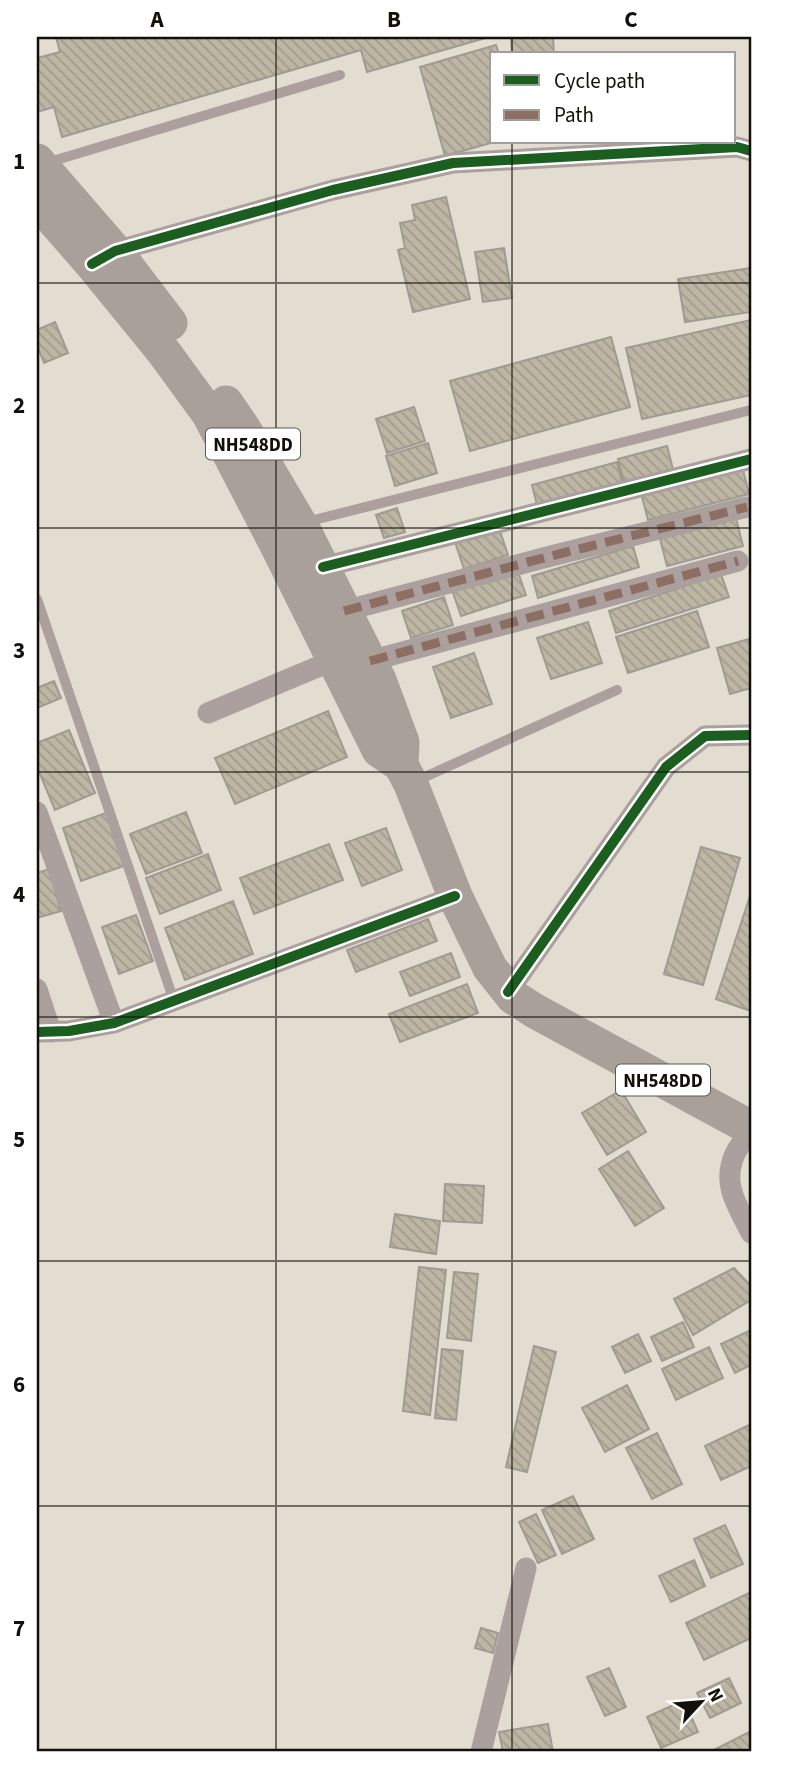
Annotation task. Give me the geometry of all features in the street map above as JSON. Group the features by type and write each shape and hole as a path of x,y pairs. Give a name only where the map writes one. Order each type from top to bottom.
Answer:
{"highway":[{"name":"NH548DD","path":"38,163 163,351 209,414 370,661 402,742 406,775 455,897 490,968 522,1001 751,1129"},
{"name":"NH548DD","path":"37,201 103,257 186,344 243,428 300,523 326,591 334,660 379,750 406,775"}],"street":[{"path":"103,257 333,190 453,163 737,147 751,150"},
{"path":"326,591 751,459"},
{"path":"326,591 538,559 747,507"},
{"path":"370,661 738,561"},
{"path":"208,713 334,660"},
{"path":"522,1001 666,767 705,736 751,735"},
{"path":"37,812 114,1023"},
{"path":"37,989 44,1032 69,1031 114,1023 455,897"},
{"path":"751,1129 735,1153 729,1182 734,1199 751,1233"},
{"path":"481,1752 526,1568"}],"lane":[{"path":"38,163 340,75"},
{"path":"300,523 751,410"},
{"path":"37,599 174,1001"},
{"path":"406,775 617,690"}],"building":[{"path":"56,37 489,37 367,72 361,50 62,137 54,107 37,112 37,58 60,52"},
{"path":"511,37 553,37 554,52 512,52"},
{"path":"496,45 498,52 490,52 490,143 445,156 420,67"},
{"path":"446,197 470,299 413,312 398,250 405,248 400,223 415,220 412,205"},
{"path":"504,248 512,298 483,302 475,252"},
{"path":"751,268 751,312 685,322 678,279"},
{"path":"751,320 751,395 642,419 626,348"},
{"path":"55,322 68,353 44,363 37,345 37,330"},
{"path":"611,337 630,407 470,451 450,381"},
{"path":"414,407 425,441 387,453 376,419"},
{"path":"428,443 437,473 395,486 386,456"},
{"path":"667,446 674,473 625,486 618,459"},
{"path":"617,462 622,483 537,505 532,485"},
{"path":"742,466 749,494 648,520 641,493"},
{"path":"397,508 405,532 384,538 376,515"},
{"path":"736,518 743,546 667,566 660,539"},
{"path":"498,525 508,555 464,569 454,539"},
{"path":"633,546 639,567 538,598 532,576"},
{"path":"517,569 526,595 461,616 452,590"},
{"path":"721,574 729,597 616,633 609,611"},
{"path":"444,597 453,625 411,638 402,611"},
{"path":"697,611 709,647 628,673 616,637"},
{"path":"588,622 602,663 551,679 537,638"},
{"path":"749,639 751,688 730,694 717,648"},
{"path":"474,653 492,704 451,718 433,667"},
{"path":"54,681 61,698 37,708 37,688"},
{"path":"328,711 347,757 235,804 215,758"},
{"path":"69,730 95,793 55,810 37,767 37,743"},
{"path":"186,812 202,853 146,874 130,834"},
{"path":"106,813 124,866 81,881 63,828"},
{"path":"386,828 402,870 362,886 345,843"},
{"path":"329,844 343,880 254,914 240,878"},
{"path":"701,847 740,858 703,985 664,974"},
{"path":"208,854 221,890 160,914 146,878"},
{"path":"49,869 61,911 37,918 37,873"},
{"path":"751,893 751,1011 716,999"},
{"path":"233,901 253,954 185,980 165,928"},
{"path":"136,915 153,961 119,974 102,927"},
{"path":"428,919 437,941 356,972 347,950"},
{"path":"451,953 460,977 410,996 400,972"},
{"path":"467,984 478,1013 400,1042 389,1014"},
{"path":"621,1090 646,1132 607,1155 582,1113"},
{"path":"628,1151 664,1208 635,1226 599,1169"},
{"path":"445,1184 484,1186 482,1223 443,1221"},
{"path":"395,1214 440,1221 436,1254 390,1247"},
{"path":"419,1267 446,1270 430,1415 403,1411"},
{"path":"734,1268 751,1286 751,1300 693,1335 674,1299"},
{"path":"454,1272 478,1274 471,1341 447,1338"},
{"path":"683,1322 694,1347 662,1361 651,1337"},
{"path":"751,1330 751,1365 735,1373 721,1344"},
{"path":"638,1334 651,1361 625,1373 612,1347"},
{"path":"534,1346 556,1352 527,1472 506,1467"},
{"path":"709,1347 723,1378 676,1400 662,1369"},
{"path":"442,1349 463,1351 456,1420 435,1418"},
{"path":"627,1385 649,1429 605,1452 582,1408"},
{"path":"751,1424 751,1466 721,1480 705,1446"},
{"path":"657,1433 682,1484 652,1499 626,1448"},
{"path":"573,1496 594,1539 562,1554 542,1510"},
{"path":"536,1514 556,1555 538,1563 519,1522"},
{"path":"725,1525 743,1564 711,1578 694,1539"},
{"path":"694,1560 705,1586 671,1602 659,1576"},
{"path":"751,1592 751,1638 704,1660 686,1623"},
{"path":"481,1628 498,1633 493,1653 475,1648"},
{"path":"609,1668 626,1707 605,1716 587,1677"},
{"path":"729,1678 741,1703 710,1718 697,1693"},
{"path":"684,1700 698,1732 661,1748 647,1717"},
{"path":"548,1724 553,1752 503,1752 499,1732"},
{"path":"749,1732 751,1752 710,1752"}],"marked path":[{"path":"344,611 747,507"},
{"path":"370,661 738,561"}],"cycle path":[{"path":"92,264 115,251 333,190 453,163 737,147 751,151"},
{"path":"323,567 751,459"},
{"path":"508,992 666,767 705,736 751,735"},
{"path":"37,1032 69,1031 114,1023 455,896"}]}
